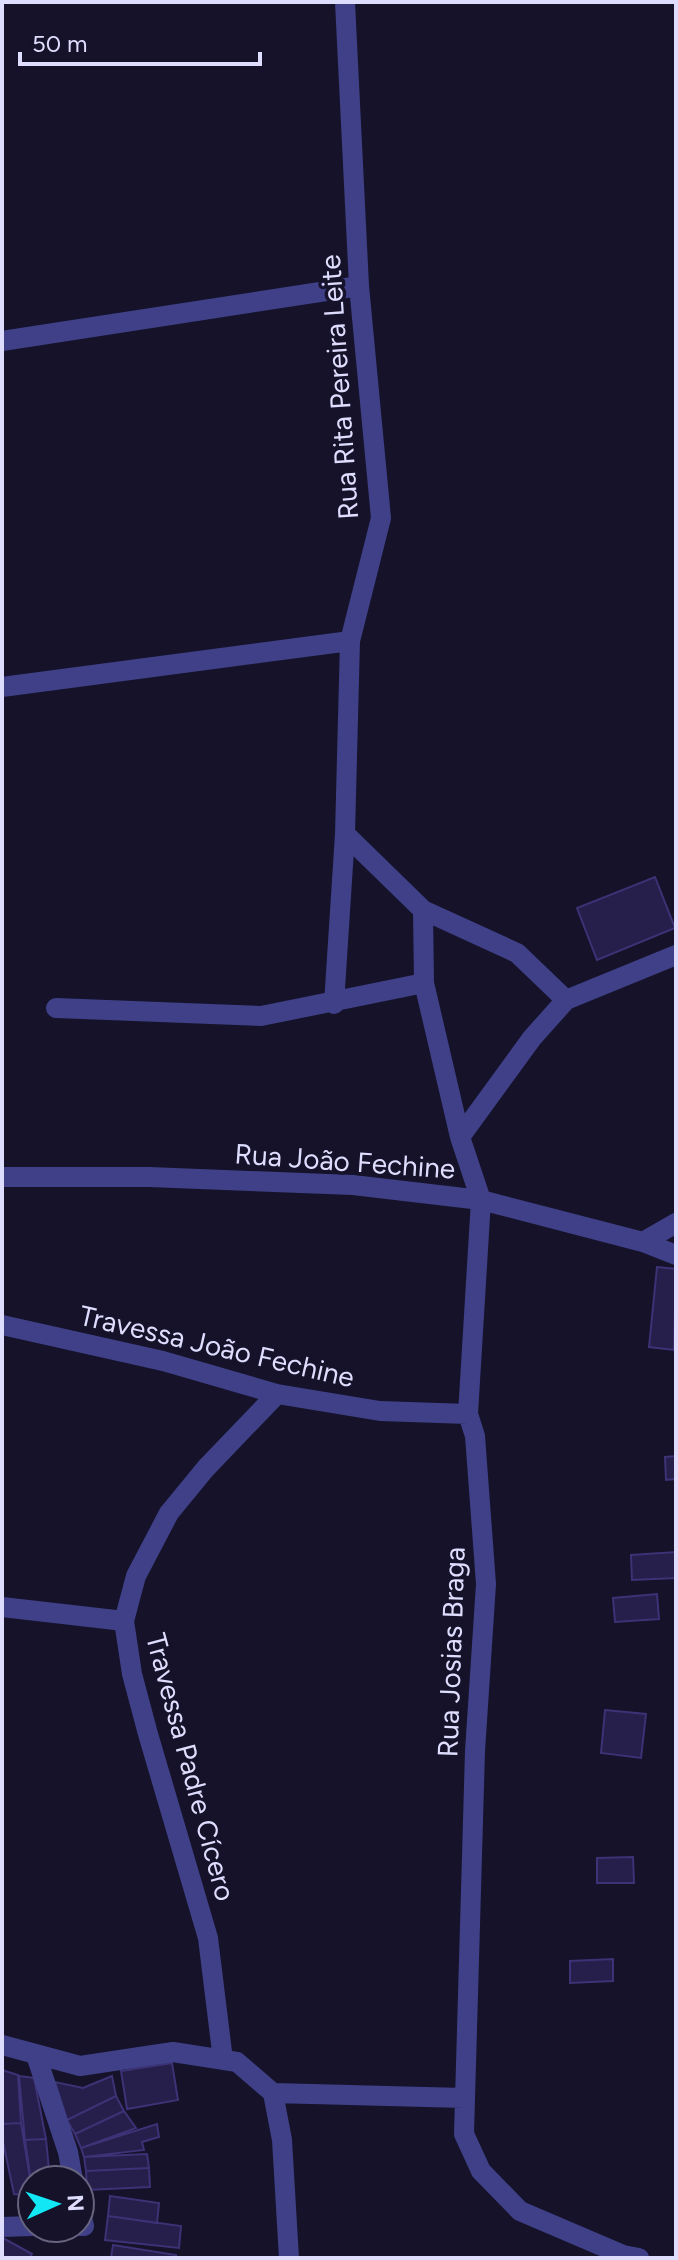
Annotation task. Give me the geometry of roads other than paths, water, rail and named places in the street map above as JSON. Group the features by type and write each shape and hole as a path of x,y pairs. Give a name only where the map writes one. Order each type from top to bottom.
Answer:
{"street":[{"name":"Rua Rita Pereira Leite","path":"334,1004 345,834 350,641 381,518 359,286 345,2"},
{"path":"2,341 359,286"},
{"path":"2,687 350,641"},
{"path":"345,834 423,910 517,953 566,1000"},
{"name":"Rua Josias Braga","path":"423,910 424,983 460,1137 481,1200 468,1414 475,1436 486,1584 475,1751 464,2134 481,2171 520,2211 623,2255 639,2258"},
{"path":"460,1137 532,1038 566,1000 676,955"},
{"path":"56,1008 261,1016 334,1004 424,983"},
{"name":"Rua João Fechine","path":"2,1177 149,1177 353,1185 481,1200 643,1242 676,1255"},
{"path":"643,1242 676,1223"},
{"name":"Travessa João Fechine","path":"2,1325 163,1361 277,1394 380,1411 468,1414"},
{"name":"Travessa Padre Cícero","path":"223,2060 208,1938 132,1674 124,1621 136,1576 169,1513 206,1468 277,1394"},
{"path":"2,1607 124,1621"},
{"path":"2,2045 80,2066 173,2052 237,2062 273,2093 282,2140 289,2258"},
{"path":"36,2055 70,2164"},
{"path":"273,2093 464,2098"}]}
